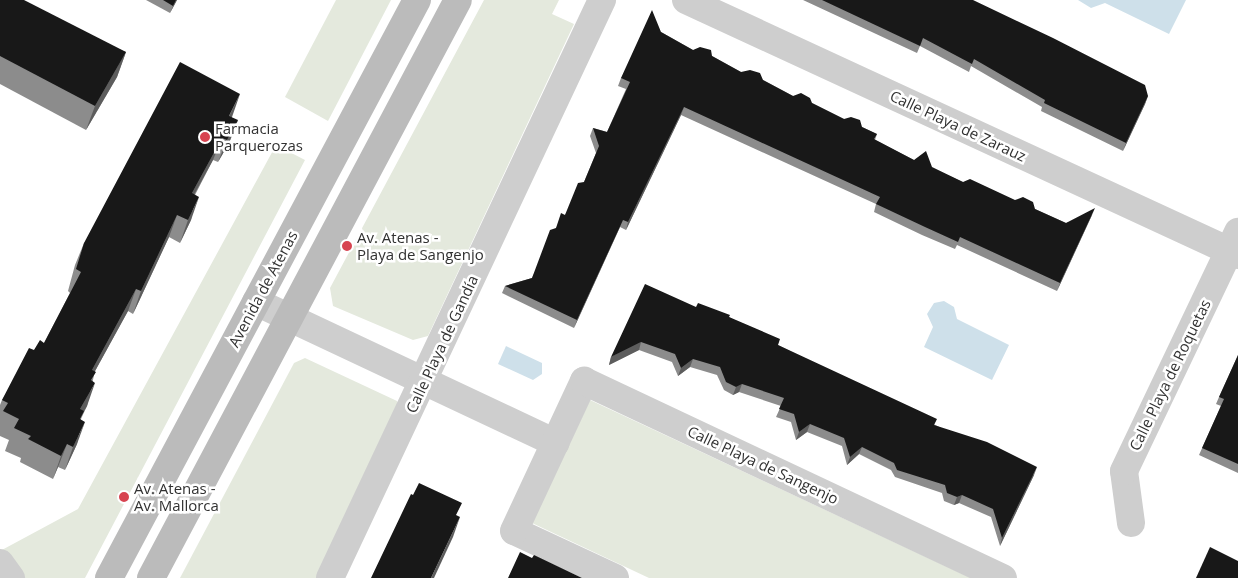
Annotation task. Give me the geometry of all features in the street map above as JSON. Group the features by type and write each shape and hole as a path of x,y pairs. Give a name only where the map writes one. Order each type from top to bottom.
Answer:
{"main road":[{"name":"Avenida de Atenas","path":"109,578 417,0"},
{"path":"150,578 458,0"}],"street":[{"name":"Calle Playa de Gandía","path":"330,578 602,0"},
{"name":"Calle Playa de Zarauz","path":"686,0 1235,246"},
{"name":"Calle Playa de Roquetas","path":"1131,523 1124,471 1235,246"},
{"path":"256,302 555,443"},
{"name":"Calle Playa de Sangenjo","path":"615,578 514,531 584,381 1003,578"},
{"path":"0,563 11,578"}],"shaded area":[{"path":"336,0 391,0 328,121 285,97"},
{"path":"484,0 559,0 552,14 574,24 428,336 413,340 333,306 330,288"},
{"path":"276,145 305,160 85,578 0,578 0,551 78,509"},
{"path":"305,358 397,401 399,407 318,578 180,578 294,363"},
{"path":"590,400 971,578 649,578 532,523"}],"water":[{"path":"1078,0 1186,0 1169,34 1105,3 1091,8"},
{"path":"944,301 954,307 957,319 1009,345 992,380 924,347 933,327 927,314 934,303"},
{"path":"506,346 542,363 542,374 533,380 498,364"}],"building":[{"path":"0,0 24,0 126,52 95,106 0,56"},
{"path":"163,0 176,0 173,6"},
{"path":"822,0 973,0 1145,85 1148,96 1126,143 1044,103 1045,100 974,59 972,64 923,38 920,46"},
{"path":"652,10 661,32 693,50 700,47 711,50 712,56 741,72 750,70 760,73 763,80 793,96 801,93 810,98 812,103 844,119 851,117 860,120 862,127 877,134 874,139 914,160 926,151 932,167 963,182 970,179 1015,200 1023,197 1033,202 1035,209 1066,223 1095,208 1060,283 960,237 958,242 925,227 876,204 880,197 684,107 628,222 623,220 577,320 505,286 532,278 550,230 556,228 561,213 565,215 578,183 584,182 599,146 593,128 607,132 630,82 621,78"},
{"path":"180,62 240,94 229,116 238,120 227,140 222,138 192,193 199,197 188,220 177,215 141,291 136,289 92,370 96,372 91,380 95,383 80,409 84,411 80,419 85,422 73,447 67,444 61,456 28,439 31,436 14,428 19,419 3,411 8,403 2,400 29,348 34,350 40,340 44,343 81,272 76,269 84,243"},
{"path":"645,284 696,307 698,303 730,315 729,317 780,339 778,345 937,419 934,425 987,442 1037,467 1002,538 993,509 962,495 957,497 947,493 945,485 897,470 894,463 862,447 850,457 844,438 810,424 799,432 794,414 779,409 784,398 742,384 736,387 726,382 720,367 693,359 681,368 675,354 641,342 611,357"},
{"path":"1238,355 1238,464 1202,448 1224,399 1219,397"},
{"path":"419,483 462,503 456,515 460,517 431,578 371,578 411,494 413,495"},
{"path":"1210,547 1238,561 1238,578 1196,578"},
{"path":"520,552 532,558 534,555 582,578 508,578"}],"place":[{"name":"Farmacia Parquerozas","path":"205,137"},
{"name":"Av. Atenas - Playa de Sangenjo","path":"347,246"},
{"name":"Av. Atenas - Av. Mallorca","path":"124,497"}]}
